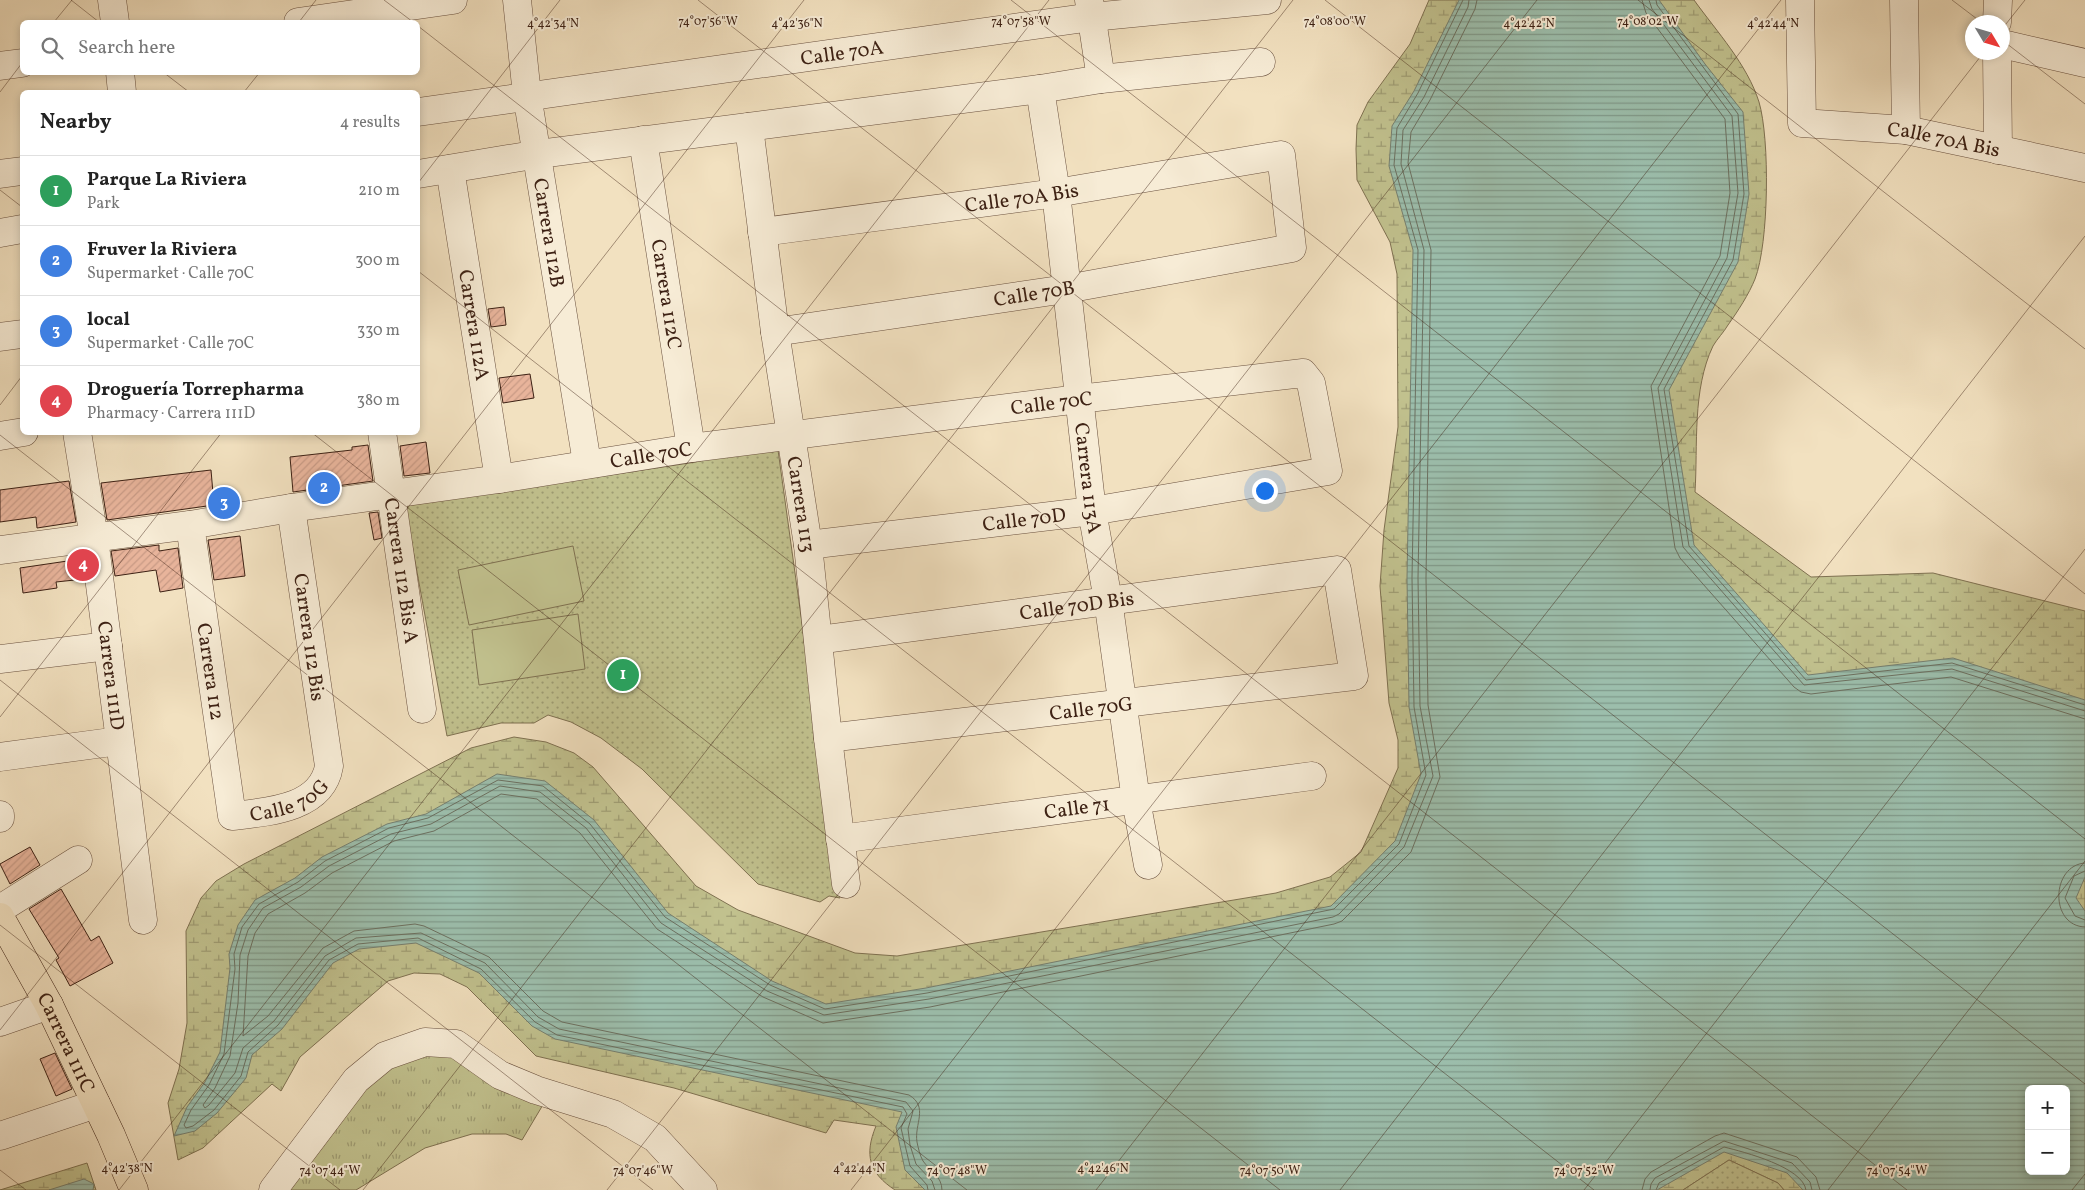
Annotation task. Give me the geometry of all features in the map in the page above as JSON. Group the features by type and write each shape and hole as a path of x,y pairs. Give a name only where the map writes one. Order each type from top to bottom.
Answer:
{"main road":[{"name":"Carrera 111C","path":"0,917 49,1006 130,1181"}],"street":[{"path":"112,0 115,20"},
{"path":"312,20 453,0"},
{"name":"Carrera 112B","path":"517,0 527,95 539,154 588,463"},
{"name":"Calle 70A","path":"420,112 1090,9 1267,0"},
{"name":"Calle 70A Bis","path":"1800,0 1802,123 1906,130 2085,168"},
{"path":"1904,0 1906,130"},
{"path":"1998,0 1998,15"},
{"path":"1090,9 1101,79"},
{"path":"2010,46 2085,63"},
{"path":"1997,60 1998,150"},
{"path":"420,174 539,154 1040,89 1101,79 1261,62"},
{"path":"0,66 20,63"},
{"path":"120,75 122,90"},
{"name":"Carrera 113A","path":"1040,89 1056,193 1092,511 1108,600 1136,800 1148,865"},
{"name":"Carrera 113","path":"749,127 775,332 808,545 828,738 846,884"},
{"name":"Carrera 112C","path":"643,140 691,448"},
{"name":"Calle 70A Bis","path":"762,232 1056,193 1281,155 1292,248"},
{"name":"Carrera 112A","path":"450,169 499,479"},
{"path":"0,174 20,171"},
{"path":"0,233 20,230"},
{"name":"Calle 70B","path":"775,332 1066,289 1292,248"},
{"path":"0,337 20,334"},
{"name":"Calle 70C","path":"0,550 190,526 291,508 499,479 588,463 691,448 1079,398 1303,373 1311,383 1328,471"},
{"path":"0,436 20,433"},
{"name":"Carrera 111D","path":"77,435 94,538 143,920"},
{"name":"Carrera 112 Bis A","path":"382,435 422,709"},
{"name":"Calle 70D","path":"808,545 1092,511 1328,471"},
{"name":"Carrera 112 Bis","path":"291,508 329,766"},
{"name":"Carrera 112","path":"190,526 232,816"},
{"name":"Calle 70D Bis","path":"818,640 1337,570 1354,676"},
{"path":"0,659 108,646"},
{"name":"Calle 70G","path":"828,738 1354,676"},
{"path":"0,757 119,741"},
{"name":"Calle 70G","path":"232,816 270,812 300,802 319,790 327,779 329,766"},
{"name":"Calle 71","path":"840,839 1312,776"},
{"path":"0,909 78,860"},
{"path":"0,1022 49,1006"},
{"path":"273,1190 356,1080 385,1056 425,1042 456,1044 500,1075 536,1090 613,1114 655,1138 703,1190"},
{"path":"0,1136 96,1104"}],"green space":[{"path":"1429,0 1694,0 1739,61 1754,88 1763,119 1766,191 1763,241 1760,263 1750,291 1713,346 1706,363 1697,418 1695,492 1811,577 1933,573 2085,611 2085,1190 1784,1190 1778,1183 1729,1160 1683,1190 895,1190 879,1177 871,1162 870,1146 876,1126 834,1120 826,1133 674,1088 536,1056 467,987 440,974 414,973 388,981 300,1057 281,1091 272,1084 203,1148 178,1160 168,1103 179,1069 187,1023 186,931 201,898 216,881 244,864 471,748 514,737 546,742 574,753 593,767 696,886 738,910 855,953 897,956 1276,893 1330,877 1361,852 1398,768 1398,740 1389,703 1380,586 1384,530 1398,427 1397,274 1390,242 1357,180 1357,125 1368,102 1410,44"},
{"path":"792,435 778,450 840,898 829,896 820,902 758,884 642,769 601,738 571,722 548,715 534,723 501,723 447,736 405,506 696,462"},
{"path":"573,546 584,601 469,625 458,570"},
{"path":"578,614 585,669 479,685 472,630"},
{"path":"435,1047 547,1098 522,1140 506,1134 472,1134 425,1148 356,1190 288,1190 368,1077"},
{"path":"1729,1160 1778,1183 1784,1190 1683,1190"},
{"path":"87,1163 96,1190 0,1190"}],"water":[{"path":"1459,0 1659,0 1705,64 1743,112 1749,194 1738,262 1669,390 1694,545 1808,675 1953,658 2085,700 2085,877 2076,898 2085,911 2085,1190 1803,1190 1787,1173 1724,1152 1657,1190 925,1190 905,1170 896,1127 902,1112 555,1039 532,1026 479,973 416,943 359,949 333,963 282,1029 252,1055 246,1078 217,1113 195,1131 174,1136 187,1107 205,1082 220,1052 230,968 229,954 238,925 255,900 295,878 322,857 387,824 426,814 497,774 545,781 594,820 668,913 772,981 826,1004 926,988 1331,906 1395,841 1421,774 1409,707 1407,578 1413,250 1389,166 1392,126 1414,91"},
{"path":"84,1179 94,1184 93,1190 49,1190"}],"building":[{"path":"504,307 506,325 491,327 488,309"},
{"path":"530,374 534,398 503,403 499,378"},
{"path":"426,442 430,473 404,476 400,446"},
{"path":"368,445 373,481 293,492 290,457 352,450 352,447"},
{"path":"211,470 214,505 107,520 101,483"},
{"path":"69,481 76,522 37,528 36,517 0,522 0,490"},
{"path":"378,512 382,538 374,540 369,513"},
{"path":"240,536 245,576 214,580 208,540"},
{"path":"159,545 159,551 178,548 183,588 160,592 156,570 115,576 111,551"},
{"path":"81,559 84,579 56,582 57,588 23,593 20,568"},
{"path":"30,847 40,865 10,884 0,864"},
{"path":"61,889 91,941 99,936 113,963 70,986 56,960 59,958 29,909"},
{"path":"55,1053 72,1089 56,1096 40,1059"}],"place":[{"name":"Fruver la Riviera","path":"324,488"},
{"name":"local","path":"224,503"},
{"name":"Droguería Torrepharma","path":"83,565"},
{"name":"Parque La Riviera","path":"623,675"}]}
